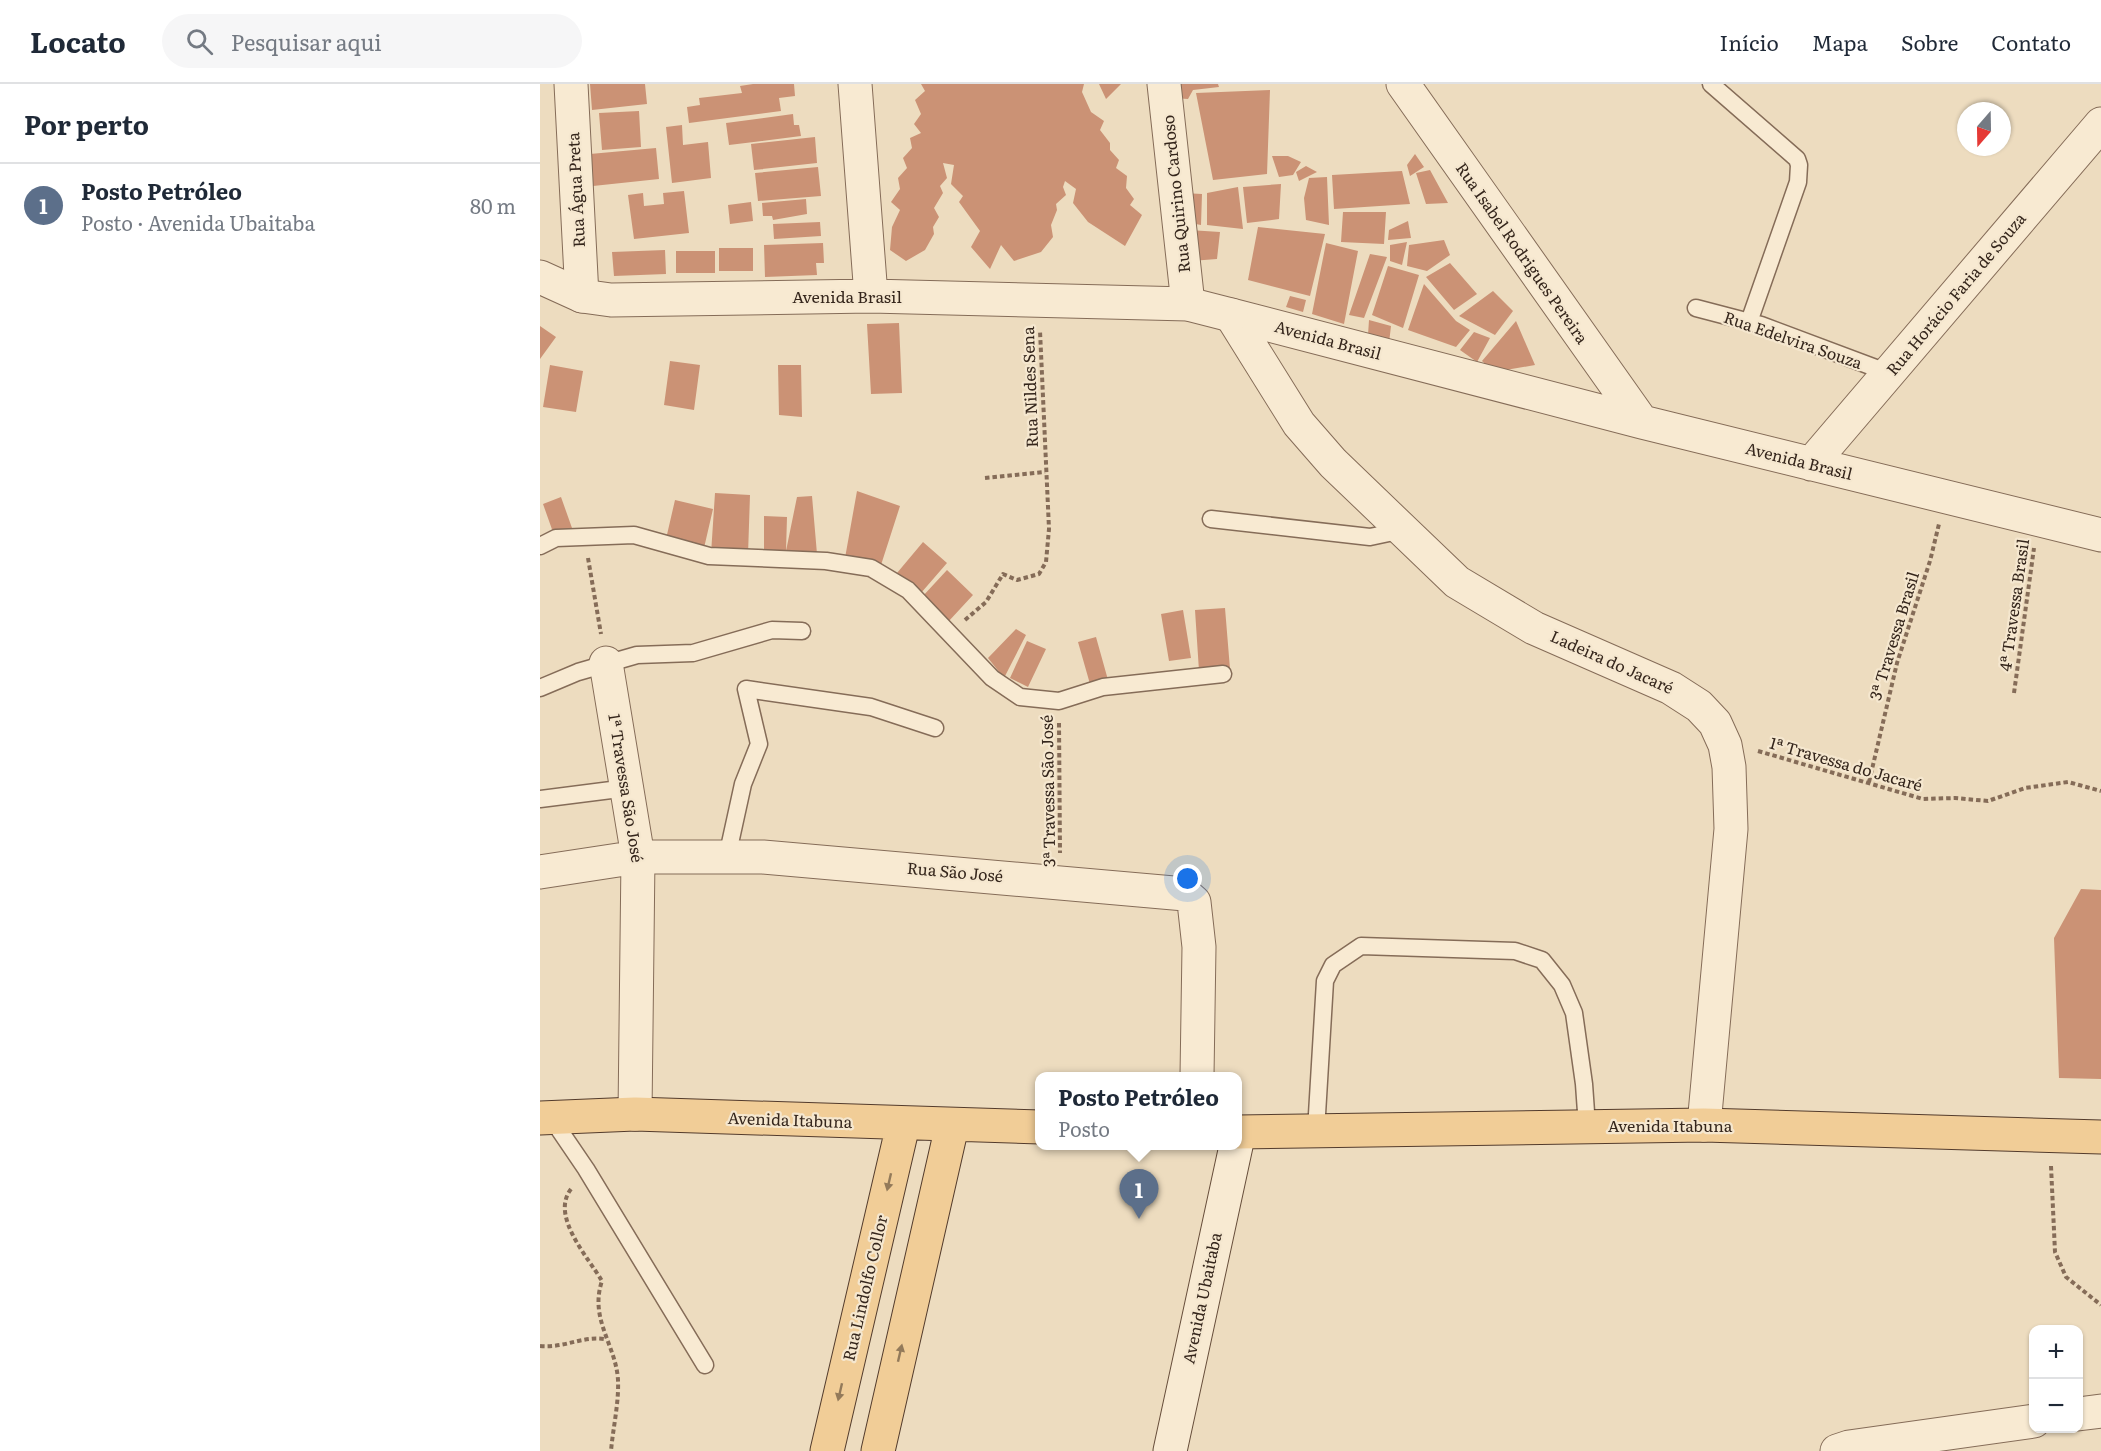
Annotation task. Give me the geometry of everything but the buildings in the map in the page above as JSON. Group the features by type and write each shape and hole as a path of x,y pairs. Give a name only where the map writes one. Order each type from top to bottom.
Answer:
{"main road":[{"name":"Avenida Itabuna","path":"546,1118 635,1114 903,1125 1035,1127"},
{"name":"Rua Lindolfo Collor","path":"827,1451 903,1125"},
{"name":"Avenida Itabuna","path":"1242,1137 1316,1131 1704,1125 2101,1137"},
{"path":"878,1451 952,1126"}],"street":[{"name":"Rua Água Preta","path":"571,84 582,296"},
{"path":"855,84 872,296"},
{"name":"Rua Quirino Cardoso","path":"1164,84 1188,304"},
{"name":"Rua Isabel Rodrigues Pereira","path":"1403,84 1642,422"},
{"name":"Rua Horácio Faria de Souza","path":"1811,464 2101,124"},
{"name":"Avenida Brasil","path":"540,277 582,296 610,300 872,296 1188,304 1642,422 2101,535"},
{"name":"Ladeira do Jacaré","path":"1231,315 1299,424 1333,463 1457,582 1534,628 1671,688 1700,706 1715,723 1725,745 1729,767 1731,829 1704,1125"},
{"name":"1ª Travessa São José","path":"606,663 638,857 635,1114"},
{"name":"Rua São José","path":"540,872 638,857 774,858 1061,881 1174,891 1185,894 1194,902 1199,947 1197,1072"},
{"name":"Avenida Ubaitaba","path":"1170,1451 1235,1150"},
{"path":"2083,1413 2101,1411"},
{"path":"1837,1451 1849,1447 2029,1422"}],"lane":[{"path":"1711,84 1797,159 1799,165 1798,182 1749,322"},
{"name":"Rua Edelvira Souza","path":"1696,308 1749,322 1889,373"},
{"path":"1211,519 1370,537 1402,530"},
{"path":"540,546 556,538 634,535 709,556 826,561 870,568 908,590 992,678 1020,697 1059,701 1103,687 1223,674"},
{"path":"540,688 606,663 637,655 693,653 772,630 802,631"},
{"path":"728,857 743,784 759,744 746,689 871,707 935,729"},
{"path":"540,799 627,788"},
{"path":"1316,1131 1325,981 1334,965 1361,946 1515,951 1542,960 1562,985 1574,1013 1584,1084 1587,1126"},
{"path":"546,1118 586,1169 705,1365"}],"path":[{"name":"Rua Nildes Sena","path":"950,634 986,602 1003,574 1017,580 1028,577 1038,574 1046,562 1049,529 1040,300"},
{"path":"985,478 1045,472"},
{"name":"3ª Travessa Brasil","path":"1869,782 1883,715 1930,561 1945,497"},
{"name":"4ª Travessa Brasil","path":"2014,693 2037,520"},
{"path":"585,537 606,663"},
{"name":"3ª Travessa São José","path":"1059,701 1061,881"},
{"name":"1ª Travessa do Jacaré","path":"1725,745 1771,754 1923,799 1955,798 1988,801 2025,788 2068,782 2101,790"},
{"path":"2049,1137 2055,1252 2066,1277 2101,1305"},
{"path":"586,1169 566,1195 565,1211 570,1228 602,1281 597,1296 604,1339 615,1354 618,1383 611,1451"},
{"path":"540,1346 571,1345 590,1337 604,1339"}],"place":[{"name":"Posto Petróleo","path":"1139,1219"}]}
